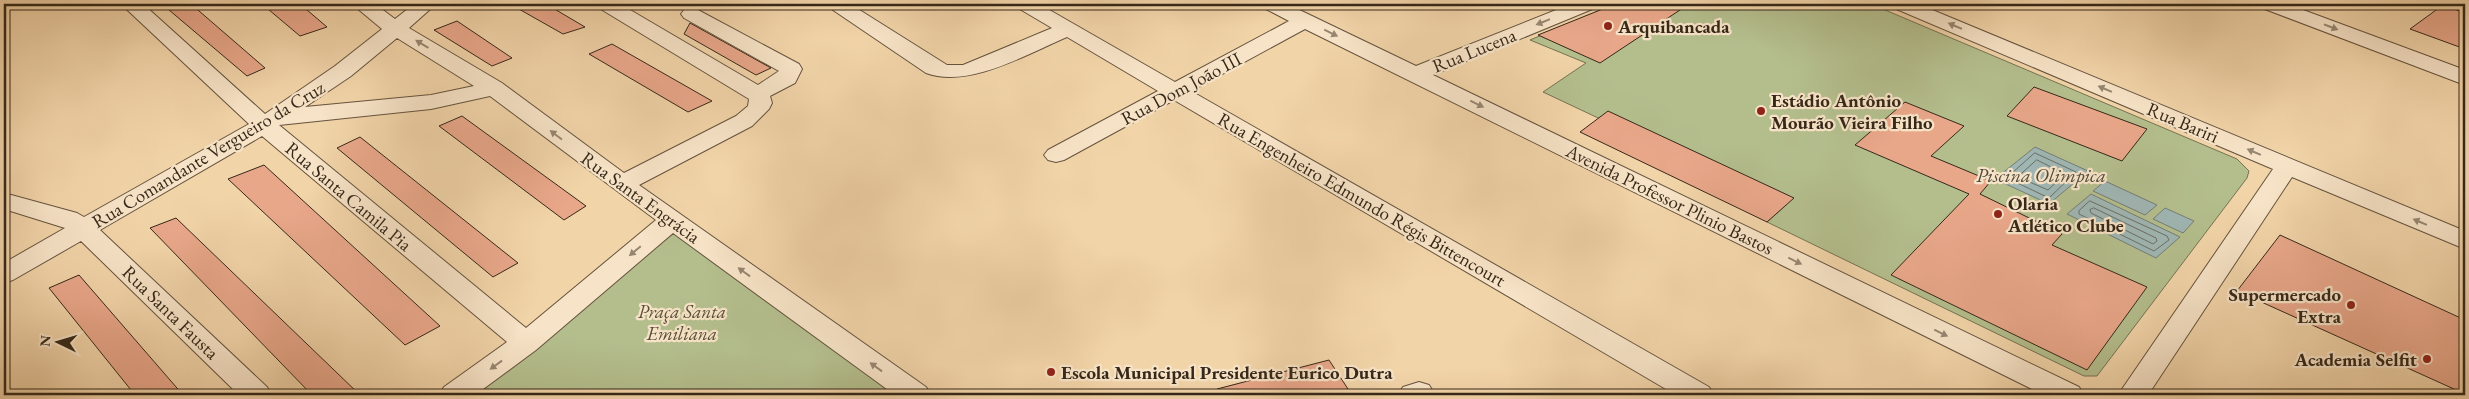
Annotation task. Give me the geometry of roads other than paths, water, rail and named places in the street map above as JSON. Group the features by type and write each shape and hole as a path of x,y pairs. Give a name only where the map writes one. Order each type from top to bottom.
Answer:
{"street":[{"name":"Rua Santa Camila Pia","path":"131,4 526,343"},
{"name":"Rua Santa Engrácia","path":"362,4 396,29 494,88 622,184 916,395"},
{"name":"Rua Comandante Vergueiro da Cruz","path":"4,274 269,121 343,71 426,4"},
{"path":"606,4 758,94 761,106 744,121 622,184"},
{"path":"837,4 934,68 944,72 966,71 1068,29"},
{"name":"Rua Engenheiro Edmundo Régis Bittencourt","path":"1025,4 1699,395"},
{"name":"Avenida Professor Plinio Bastos","path":"1271,4 2068,395"},
{"name":"Rua Lucena","path":"1416,74 1588,4"},
{"name":"Rua Bariri","path":"1901,4 2465,241"},
{"path":"2269,4 2465,78"},
{"path":"691,14 791,70 787,78 758,94"},
{"name":"Rua Dom João III","path":"1056,155 1306,20"},
{"path":"269,121 440,101 494,88"},
{"path":"2133,395 2287,166"},
{"name":"Rua Santa Fausta","path":"4,201 68,219 84,229 257,395"},
{"path":"454,395 526,343 672,220"}],"water":[{"name":"Piscina Olimpica","path":"2035,147 2088,171 2049,204 1995,179"},
{"path":"2105,181 2157,205 2145,215 2093,191"},
{"path":"2091,194 2180,237 2156,258 2067,214"},
{"path":"2165,208 2194,221 2183,233 2153,219"}],"place":[{"name":"Arquibancada","path":"1608,26"},
{"name":"Estádio Antônio Mourão Vieira Filho","path":"1761,111"},
{"name":"Olaria Atlético Clube","path":"1998,214"},
{"name":"Supermercado Extra","path":"2351,305"},
{"name":"Academia Selfit","path":"2427,359"},
{"name":"Escola Municipal Presidente Eurico Dutra","path":"1051,372"}],"park label":[{"name":"Praça Santa Emiliana","path":"682,322"}]}
